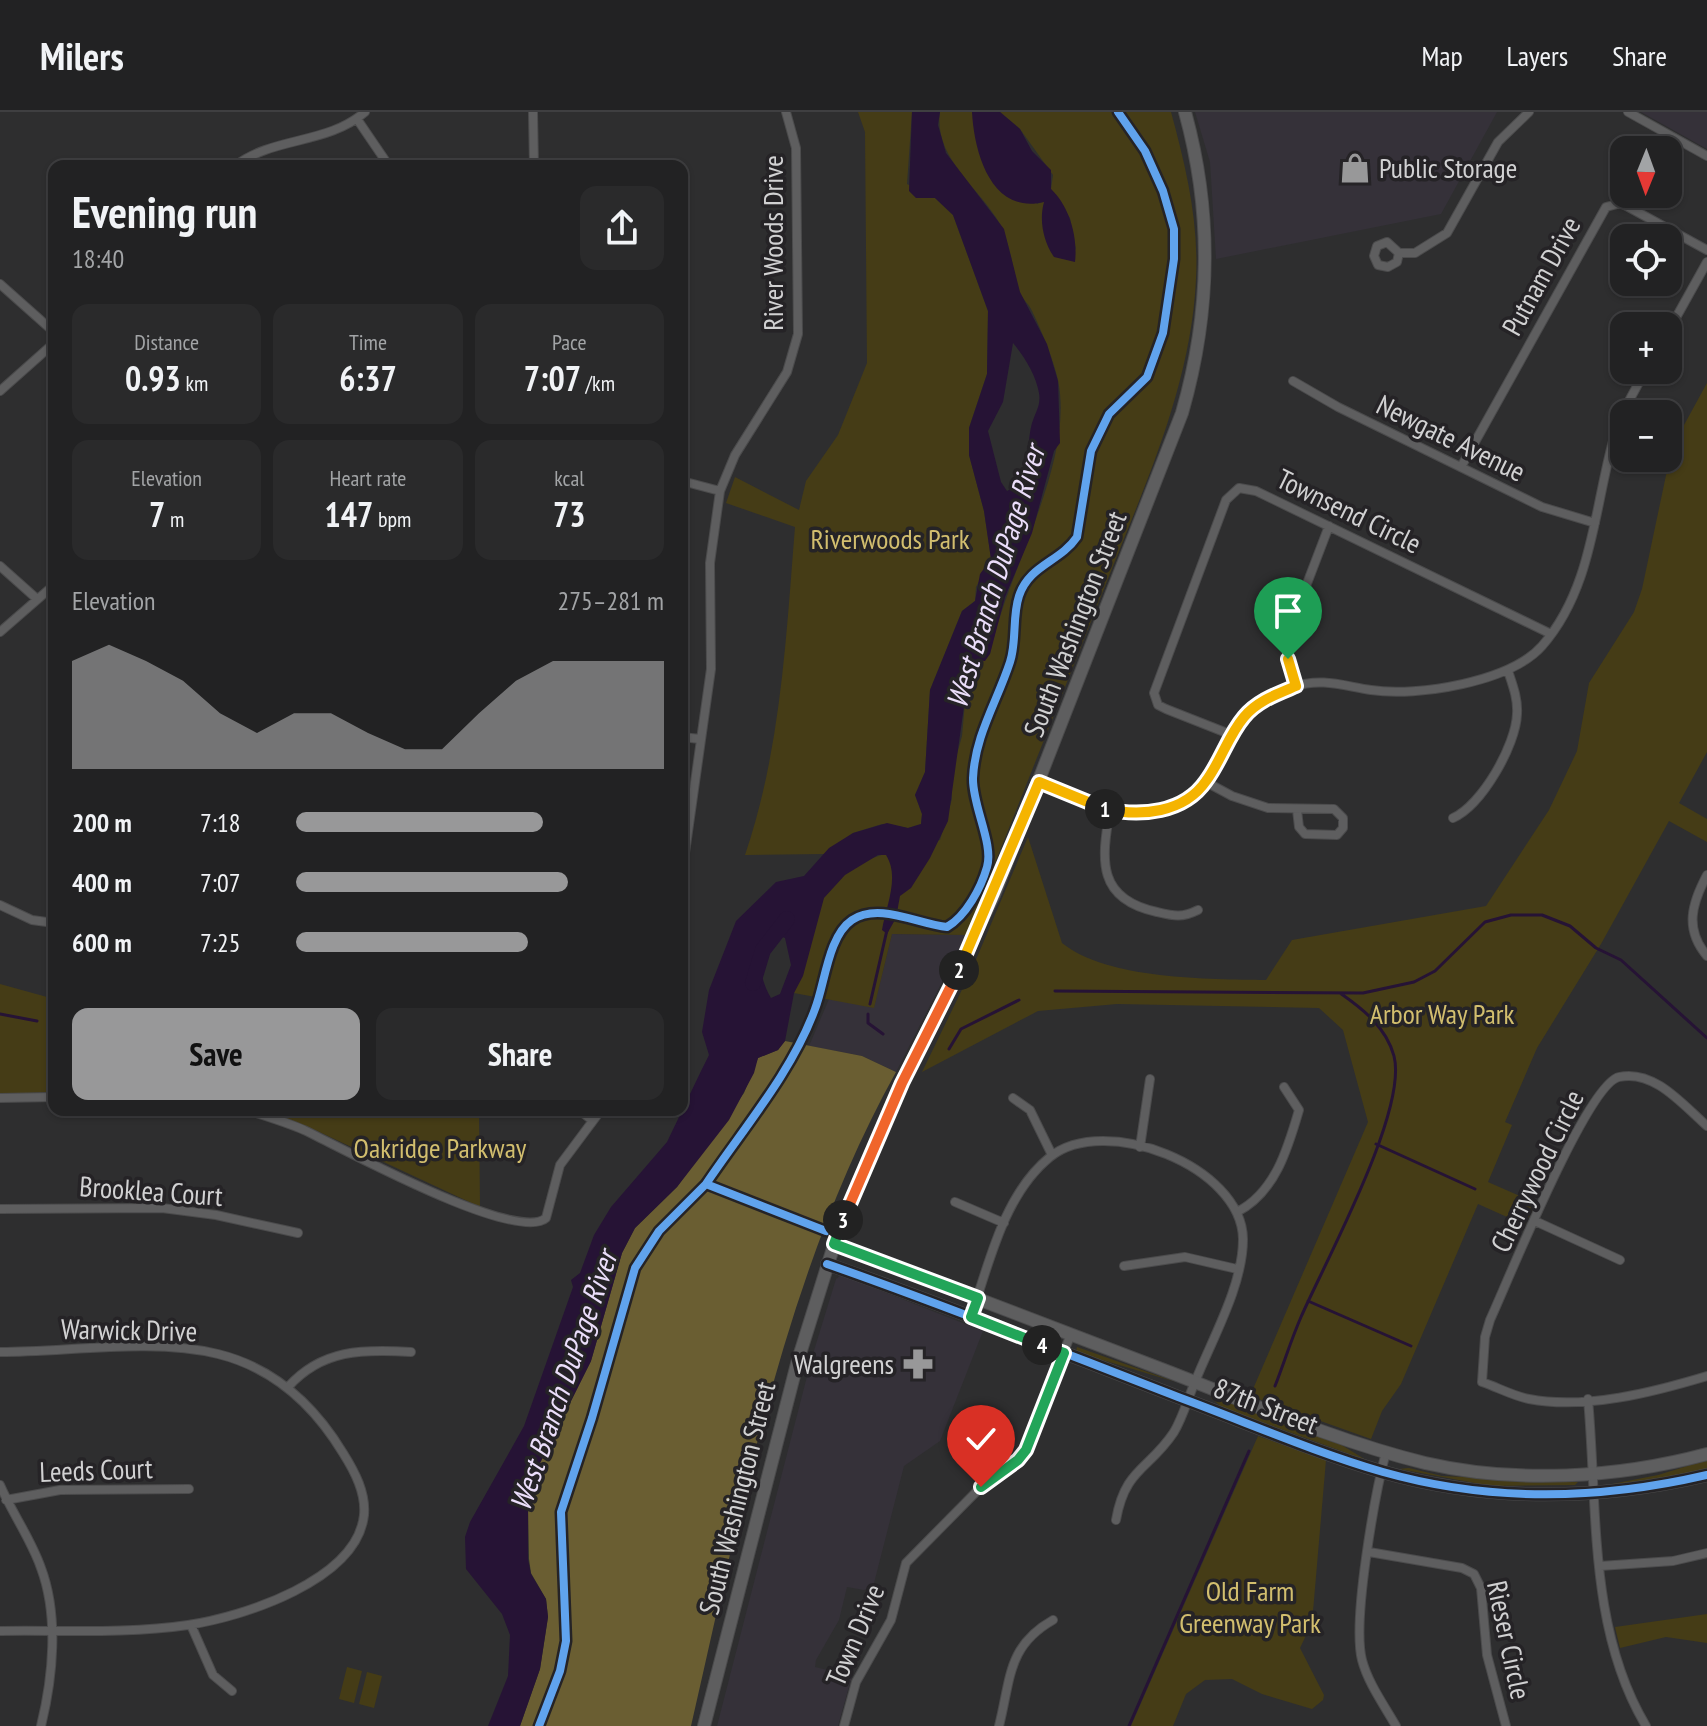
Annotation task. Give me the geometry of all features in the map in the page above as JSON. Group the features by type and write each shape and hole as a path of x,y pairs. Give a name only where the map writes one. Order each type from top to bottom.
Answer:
{"street":[{"path":"245,160 262,150 325,135 365,112"},
{"path":"533,112 534,160"},
{"name":"River Woods Drive","path":"688,839 712,654 711,548 720,491 735,455 787,372 799,320 797,168 786,112"},
{"name":"South Washington Street","path":"704,1726 793,1376 834,1244 875,1141 994,895 1172,441 1194,371 1203,320 1207,244 1199,175 1185,112"},
{"path":"1399,253 1415,253 1447,233 1498,142 1529,112"},
{"path":"1628,112 1707,156"},
{"path":"357,119 385,160"},
{"name":"Putnam Drive","path":"1461,467 1606,207 1621,203 1707,250"},
{"path":"1679,312 1707,262"},
{"path":"0,284 48,327"},
{"path":"0,391 48,348"},
{"name":"Newgate Avenue","path":"1293,381 1330,403 1542,507 1595,523"},
{"path":"1039,782 1110,810 1166,809 1193,796 1206,782 1232,735 1260,703 1296,686 1322,682 1403,692 1508,671 1531,656 1551,634 1578,583 1617,426 1639,384"},
{"path":"688,483 720,491"},
{"name":"Townsend Circle","path":"1232,735 1158,705 1154,693 1226,500 1234,490 1248,488 1551,634"},
{"path":"1296,686 1288,653 1290,628 1329,526"},
{"path":"0,566 37,599"},
{"path":"0,632 48,590"},
{"path":"1453,818 1468,810 1484,792 1515,728 1517,699 1508,671"},
{"path":"688,738 700,739"},
{"path":"1206,782 1254,804 1297,810 1334,809 1343,818 1343,828 1337,835 1305,834 1299,827 1297,810"},
{"path":"1110,810 1105,855 1107,877 1114,891 1127,903 1146,910 1182,918 1198,910"},
{"path":"1707,875 1693,904 1691,923 1696,939 1707,956"},
{"path":"0,905 32,920 48,922"},
{"name":"Cherrywood Circle","path":"1588,1399 1531,1399 1482,1382 1486,1332 1499,1300 1585,1113 1609,1081 1627,1076 1643,1078 1667,1090 1707,1126"},
{"path":"1140,1147 1150,1079"},
{"path":"1237,1212 1260,1197 1287,1149 1299,1110 1284,1087"},
{"path":"0,1098 48,1097"},
{"path":"1013,1098 1030,1110 1052,1155"},
{"path":"265,1116 300,1128 478,1212 526,1225 540,1223 546,1218 560,1165 596,1116"},
{"path":"587,1116 592,1120"},
{"path":"971,1317 1004,1223 1016,1199 1052,1155 1089,1141 1140,1147 1191,1164 1226,1195 1237,1212 1243,1237 1237,1269 1172,1435 1127,1482 1116,1520"},
{"path":"955,1202 1004,1223"},
{"name":"Brooklea Court","path":"0,1209 162,1208 216,1215 298,1233"},
{"path":"1535,1221 1620,1260"},
{"name":"87th Street","path":"834,1244 1386,1452 1466,1470 1594,1474 1652,1467 1707,1454"},
{"path":"1124,1266 1185,1257 1237,1269"},
{"name":"87th Street","path":"827,1264 1381,1471 1466,1489 1514,1494 1595,1494 1707,1475"},
{"name":"Town Drive","path":"844,1726 856,1682 891,1620 906,1563 981,1487 1022,1457 1071,1334"},
{"name":"Warwick Drive","path":"0,1352 198,1350 248,1364 288,1387 325,1425 360,1486 362,1524 342,1558 311,1581 267,1603 191,1625"},
{"path":"288,1387 311,1365 332,1355 370,1350 411,1352"},
{"path":"1646,1726 1627,1691 1609,1638 1600,1566 1588,1399 1649,1390 1707,1376"},
{"path":"1386,1452 1369,1552 1359,1645 1365,1669 1396,1726"},
{"path":"0,1485 42,1568 51,1630 48,1685 41,1726"},
{"name":"Leeds Court","path":"6,1500 60,1490 189,1489"},
{"name":"Rieser Circle","path":"1369,1552 1462,1568 1474,1574 1481,1588 1487,1655 1506,1726"},
{"path":"1600,1566 1673,1561 1707,1553"},
{"path":"999,1726 1020,1646 1031,1633 1053,1620"},
{"path":"0,1631 191,1625 213,1675 232,1691"}],"shaded area":[{"path":"1195,112 1497,112 1441,214 1216,259 1210,162"},
{"path":"1641,112 1707,112 1707,149"},
{"path":"892,934 966,935 896,1072 862,1056 809,1046 829,999 874,1007"},
{"path":"785,1041 862,1056 896,1072 857,1148 824,1227 796,1309 749,1475 691,1726 520,1726 540,1669 548,1617 546,1599 531,1573 529,1559 528,1505 535,1473 591,1361 622,1253 635,1228 677,1187 744,1093 758,1058 778,1050"},
{"path":"841,1275 983,1331 940,1441 904,1466 873,1587 864,1590 847,1587 839,1620 816,1660 815,1667 852,1676 838,1726 717,1726 812,1357 836,1279"}],"green space":[{"name":"Riverwoods Park","path":"858,112 912,112 907,184 935,198 953,215 988,311 987,374 969,428 969,455 984,511 991,559 976,587 975,601 962,611 930,690 925,772 915,795 922,814 921,824 908,828 882,824 853,833 824,854 745,855 767,775 774,734 785,652 795,527 726,503 735,477 799,510 806,481 838,435 867,363 865,132"},
{"path":"940,112 972,112 1037,204 1045,201 1076,250 1070,218 1051,189 1053,175 1020,129 1000,112 1171,112 1190,195 1196,279 1185,359 1163,436 966,935 892,934 874,1008 794,993 815,920 833,883 859,864 891,852 940,840 952,799 951,776 962,736 966,692 977,660 990,654 1010,587 1037,517 1057,446 1061,412 1053,363 1032,311 1019,291 1004,233 995,216 949,155 943,142"},
{"name":"Arbor Way Park","path":"1707,383 1707,752 1679,803 1707,819 1707,842 1669,821 1601,944 1537,1048 1505,1122 1512,1125 1488,1182 1536,1203 1525,1225 1478,1204 1401,1384 1382,1411 1371,1439 1250,1396 1368,1122 1343,1030 1319,1008 1117,1004 1038,1011 922,1072 972,969 1028,837 1062,943 1082,955 1132,971 1266,980 1292,940 1486,906 1549,810 1577,751 1589,683 1634,612 1642,589 1667,472 1682,472 1682,429"},
{"path":"0,984 47,997 48,984 48,1092 0,1094"},
{"name":"Oakridge Parkway","path":"279,1116 479,1116 480,1207"},
{"path":"1077,1347 1176,1382 1076,1352"},
{"path":"1214,1395 1335,1441 1366,1460 1223,1408 1211,1398"},
{"name":"Old Farm Greenway Park","path":"1258,1436 1326,1460 1312,1623 1300,1648 1324,1695 1323,1700 1312,1709 1262,1694 1232,1679 1205,1680 1186,1694 1173,1726 1131,1726"},
{"path":"1707,1460 1707,1469 1655,1481 1612,1484 1658,1475"},
{"path":"1409,1468 1442,1476 1578,1482 1575,1485 1491,1486 1399,1469"},
{"path":"1707,1614 1707,1643 1666,1637 1620,1648 1615,1627"},
{"path":"347,1667 362,1671 354,1703 339,1699"},
{"path":"367,1672 382,1676 374,1708 359,1704"}],"water":[{"path":"912,112 940,112 938,125 946,153 1004,229 1020,292 1047,344 1058,381 1060,443 1054,451 1032,533 1005,597 990,654 985,661 977,660 966,692 948,821 930,858 911,888 900,896 896,918 887,934 882,930 892,873 886,855 878,855 845,875 824,898 803,976 794,993 785,1041 778,1050 758,1058 754,1073 729,1120 677,1187 635,1228 622,1253 591,1361 535,1473 528,1505 528,1559 531,1574 546,1599 548,1617 540,1669 520,1726 488,1726 508,1676 510,1635 502,1614 466,1569 465,1537 470,1522 524,1426 573,1287 571,1280 580,1273 594,1235 611,1207 667,1142 680,1116 688,1116 688,1098 709,1055 702,1032 709,990 736,921 776,882 804,876 829,848 853,833 887,823 908,828 921,824 922,814 915,795 925,772 930,690 962,611 975,601 980,574 991,559 984,511 969,455 969,428 987,374 988,311 953,215 935,198 916,198 909,191","holes":["1013,343 1037,386 1039,401 1024,470 1015,485 1007,491 1001,482 988,431 1003,402","778,935 785,938 791,965 780,994 771,998 762,973 762,956 770,941"]},
{"path":"972,112 1000,112 1020,129 1032,151 1051,170 1051,189 1063,204 1073,232 1075,262 1054,257 1050,251 1042,223 1044,202 1026,204 1011,199 998,190 989,177 977,145"}],"waterway":[{"path":"1055,991 1363,993 1414,982 1435,971 1485,922 1511,915 1542,915 1570,926 1596,948 1621,960 1707,1038"},
{"name":"West Branch DuPage River","path":"753,983 763,950 787,919"},
{"path":"870,1004 887,930"},
{"path":"1275,1386 1301,1317 1377,1148 1395,1081 1394,1056 1385,1036 1365,1012 1340,993"},
{"path":"949,1049 961,1029 1019,1000"},
{"path":"0,1014 37,1021"},
{"path":"868,1014 868,1023 883,1034"},
{"path":"1376,1144 1475,1189"},
{"path":"1308,1301 1411,1346"},
{"path":"1129,1726 1249,1451"}],"cycle path":[{"path":"706,1184 766,1100 793,1055 815,1009 832,949 844,927 852,920 874,913 947,927 966,909 984,875 988,847 974,789 975,762 982,733 1010,662 1019,596 1030,577 1077,537 1091,451 1109,414 1147,377 1163,333 1174,259 1174,229 1163,191 1145,151 1118,112"},
{"path":"539,1726 560,1671 566,1641 561,1512 635,1268 659,1231 706,1184 826,1231"},
{"path":"827,1264 1306,1446 1423,1482 1463,1489 1545,1494 1626,1489 1707,1475"}],"place":[{"name":"Public Storage","path":"1355,168"},
{"name":"Walgreens","path":"918,1364"}],"route":[{"path":"981,1487 1022,1457 1064,1353 971,1317 978,1298 834,1244 839,1229 902,1083 994,895 1039,782 1102,809 1120,812 1152,812 1181,804 1206,782 1244,717 1260,703 1296,686 1288,659"}]}
